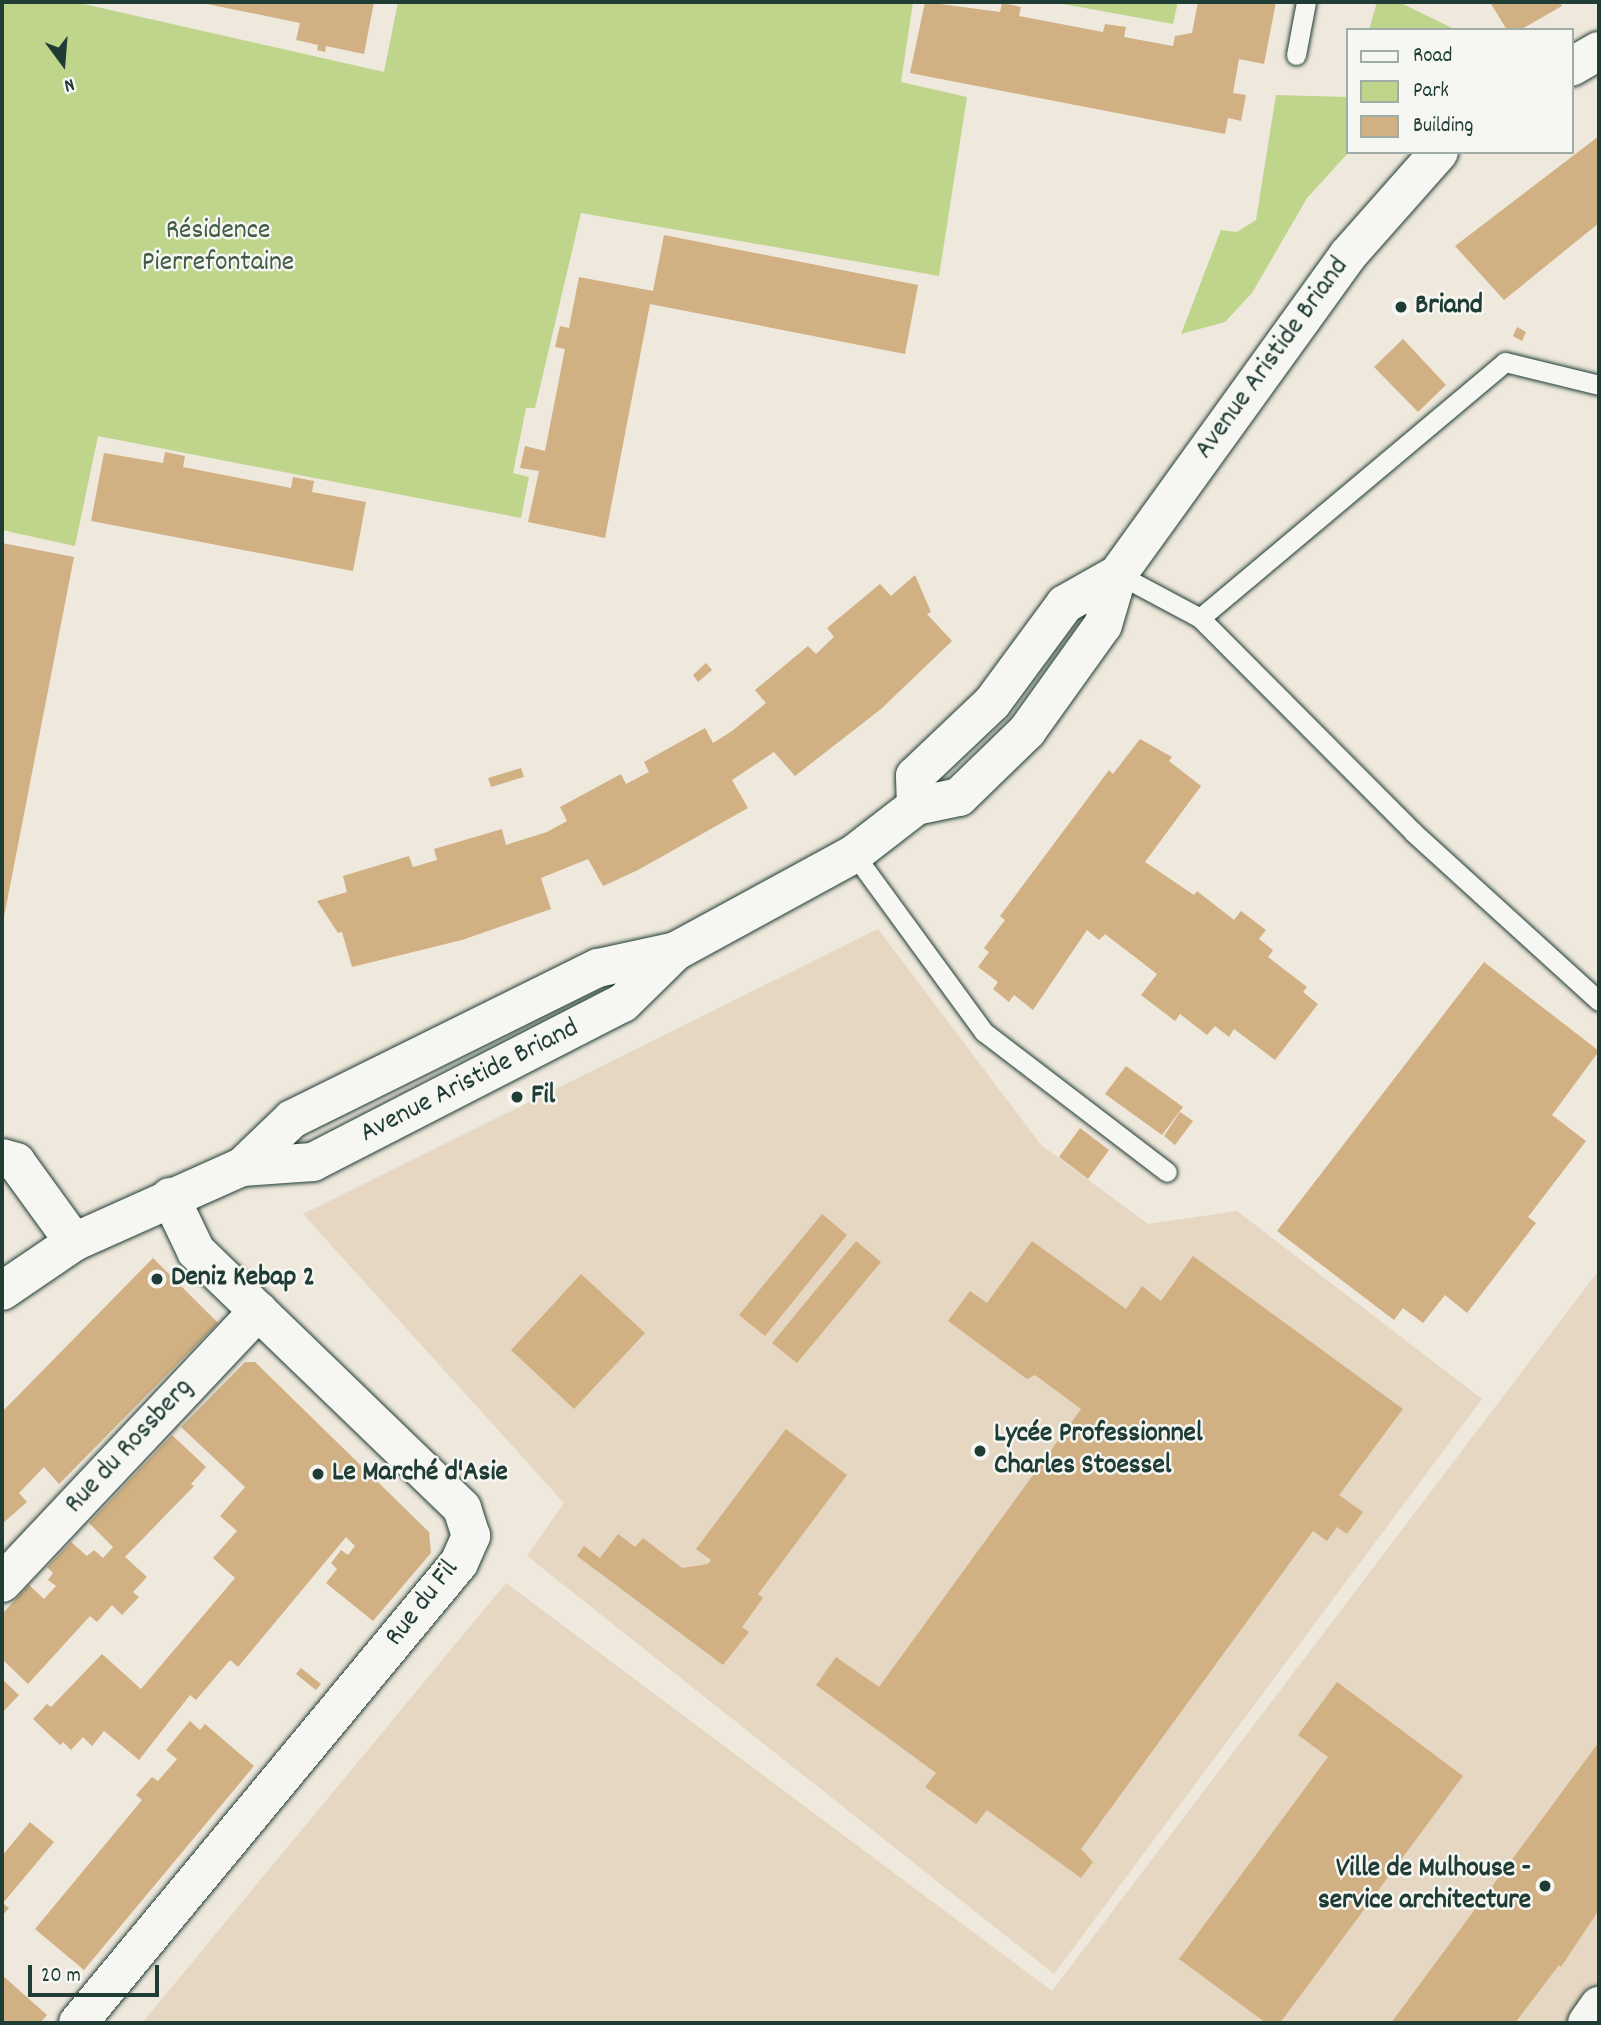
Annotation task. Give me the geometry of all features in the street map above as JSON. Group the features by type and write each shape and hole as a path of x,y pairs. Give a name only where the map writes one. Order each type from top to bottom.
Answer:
{"main road":[{"path":"1573,66 1599,51"},
{"name":"Avenue Aristide Briand","path":"2,1291 74,1242 242,1167 292,1119 598,968 676,951 854,854 916,806 959,797 1027,731 1103,625 1118,574 1348,255 1437,154"},
{"path":"2,1158 16,1162 74,1242"},
{"name":"Rue du Fil","path":"78,2023 459,1563 471,1536 462,1508 196,1251 170,1197"},
{"name":"Rue du Rossberg","path":"2,1583 258,1311"},
{"path":"1587,2023 1599,2006"}],"lane":[{"path":"1296,55 1306,2"},
{"path":"1200,618 1505,362 1599,385"},
{"path":"1118,574 1200,618 1413,832 1599,1001"},
{"path":"854,854 984,1032 1167,1172"}],"shaded area":[{"name":"Lycée Professionnel Charles Stoessel","path":"878,929 1041,1145 1148,1224 1237,1211 1482,1399 1054,1974 527,1556 564,1503 303,1214"},
{"path":"1599,1270 1599,2023 142,2023 506,1583 1052,1991"}],"green space":[{"name":"Résidence Pierrefontaine","path":"2,2 75,2 384,72 398,2 913,2 901,82 967,97 939,276 581,213 535,408 526,408 513,473 529,477 521,518 98,436 75,546 2,530"},
{"path":"1052,2 1178,2 1173,24"},
{"path":"1377,2 1399,2 1452,28 1370,28"},
{"path":"1276,95 1346,97 1347,154 1307,198 1252,293 1225,322 1181,334 1221,230 1237,232 1256,220"}],"building":[{"path":"197,2 374,2 364,54 326,46 325,52 317,50 318,45 296,40 300,23"},
{"path":"925,2 1000,12 1002,3 1021,7 1019,16 1103,32 1105,24 1126,27 1124,37 1173,46 1175,36 1192,33 1198,2 1276,2 1264,64 1239,59 1233,93 1246,95 1241,121 1228,118 1225,134 910,73"},
{"path":"1490,2 1559,2 1562,6 1524,28 1506,28"},
{"path":"1599,136 1599,223 1504,300 1455,246"},
{"path":"664,235 918,285 905,354 650,304 605,538 528,522 539,471 520,468 525,446 545,451 565,349 555,347 560,326 569,328 579,277 653,291"},
{"path":"1517,327 1526,332 1522,341 1513,336"},
{"path":"1403,339 1446,385 1418,412 1374,367"},
{"path":"165,452 185,456 183,467 291,488 293,477 314,481 312,492 366,502 353,571 91,521 104,453 163,463"},
{"path":"2,543 74,557 3,922 2,921"},
{"path":"915,575 931,612 927,614 952,641 881,709 795,776 774,752 732,780 748,808 638,870 603,886 588,859 541,878 551,909 462,940 352,967 342,932 338,933 317,901 347,892 343,876 409,856 413,867 437,860 434,849 502,829 506,845 547,832 567,821 560,807 621,774 626,784 649,772 644,762 705,728 713,743 732,731 766,703 755,690 808,646 816,654 834,637 827,628 880,584 891,596"},
{"path":"706,663 712,670 698,682 693,675"},
{"path":"1140,739 1172,757 1169,761 1201,786 1145,862 1194,895 1197,891 1234,920 1241,911 1266,930 1259,939 1273,950 1268,957 1307,987 1303,992 1318,1004 1275,1060 1234,1029 1229,1037 1215,1026 1207,1035 1180,1014 1175,1021 1141,995 1157,974 1105,934 1099,940 1087,930 1033,1010 1014,995 1009,1002 993,989 998,982 978,967 989,952 984,948 1005,920 1000,916 1109,770 1113,774"},
{"path":"521,768 524,777 491,787 488,778"},
{"path":"1484,962 1599,1051 1552,1115 1586,1141 1528,1217 1536,1223 1467,1313 1445,1295 1423,1323 1403,1308 1394,1320 1277,1231"},
{"path":"1126,1066 1183,1107 1162,1135 1105,1094"},
{"path":"1180,1112 1193,1121 1175,1145 1164,1136"},
{"path":"1080,1128 1109,1150 1088,1179 1059,1157"},
{"path":"822,1214 847,1235 765,1336 739,1315"},
{"path":"856,1241 881,1262 797,1363 772,1343"},
{"path":"1032,1241 1126,1309 1142,1286 1161,1301 1193,1256 1403,1409 1339,1495 1363,1512 1347,1534 1337,1527 1327,1541 1313,1531 1081,1849 1093,1862 1081,1878 987,1810 976,1824 925,1787 936,1773 816,1685 836,1657 879,1687 1081,1409 1035,1375 1027,1379 948,1321 970,1291 987,1303"},
{"path":"153,1258 218,1323 59,1484 44,1467 19,1493 27,1502 2,1524 2,1412"},
{"path":"581,1274 645,1333 574,1409 511,1350"},
{"path":"245,1362 255,1362 429,1532 431,1553 373,1621 326,1583 337,1569 331,1563 341,1550 348,1555 355,1546 346,1537 238,1667 230,1660 196,1700 190,1695 139,1760 104,1731 92,1746 83,1737 71,1750 63,1742 60,1745 33,1719 47,1704 51,1707 102,1654 141,1689 235,1578 213,1558 237,1531 220,1516 245,1487 181,1427"},
{"path":"786,1429 847,1475 758,1594 763,1598 742,1627 749,1632 723,1665 577,1556 584,1546 600,1558 618,1534 635,1547 643,1538 682,1568 708,1564 711,1560 696,1549"},
{"path":"172,1435 206,1467 191,1484 194,1486 125,1557 147,1577 133,1592 139,1597 122,1615 112,1605 97,1622 90,1616 28,1684 2,1659 2,1614 29,1585 44,1599 56,1586 48,1580 53,1573 47,1567 71,1542 87,1556 94,1550 103,1558 113,1547 89,1523"},
{"path":"301,1668 321,1684 316,1690 296,1674"},
{"path":"2,1679 19,1695 2,1713"},
{"path":"1337,1682 1463,1776 1280,2023 1266,2023 1179,1959 1328,1757 1298,1735"},
{"path":"190,1721 200,1730 205,1724 254,1766 84,1970 35,1929 142,1800 136,1795 152,1777 158,1781 177,1759 166,1750"},
{"name":"Ville de Mulhouse - service architecture","path":"1599,1742 1599,1910 1561,1967 1559,1965 1515,2023 1391,2023"},
{"path":"30,1822 54,1842 3,1903 9,1908 2,1916 2,1856"},
{"path":"2,1975 47,2015 40,2023 2,2023"}],"place":[{"name":"Briand","path":"1401,307"},
{"name":"Fil","path":"517,1097"},
{"name":"Deniz Kebap 2","path":"157,1279"},
{"name":"Lycée Professionnel Charles Stoessel","path":"980,1451"},
{"name":"Le Marché d'Asie","path":"318,1474"},
{"name":"Ville de Mulhouse - service architecture","path":"1545,1886"}]}
